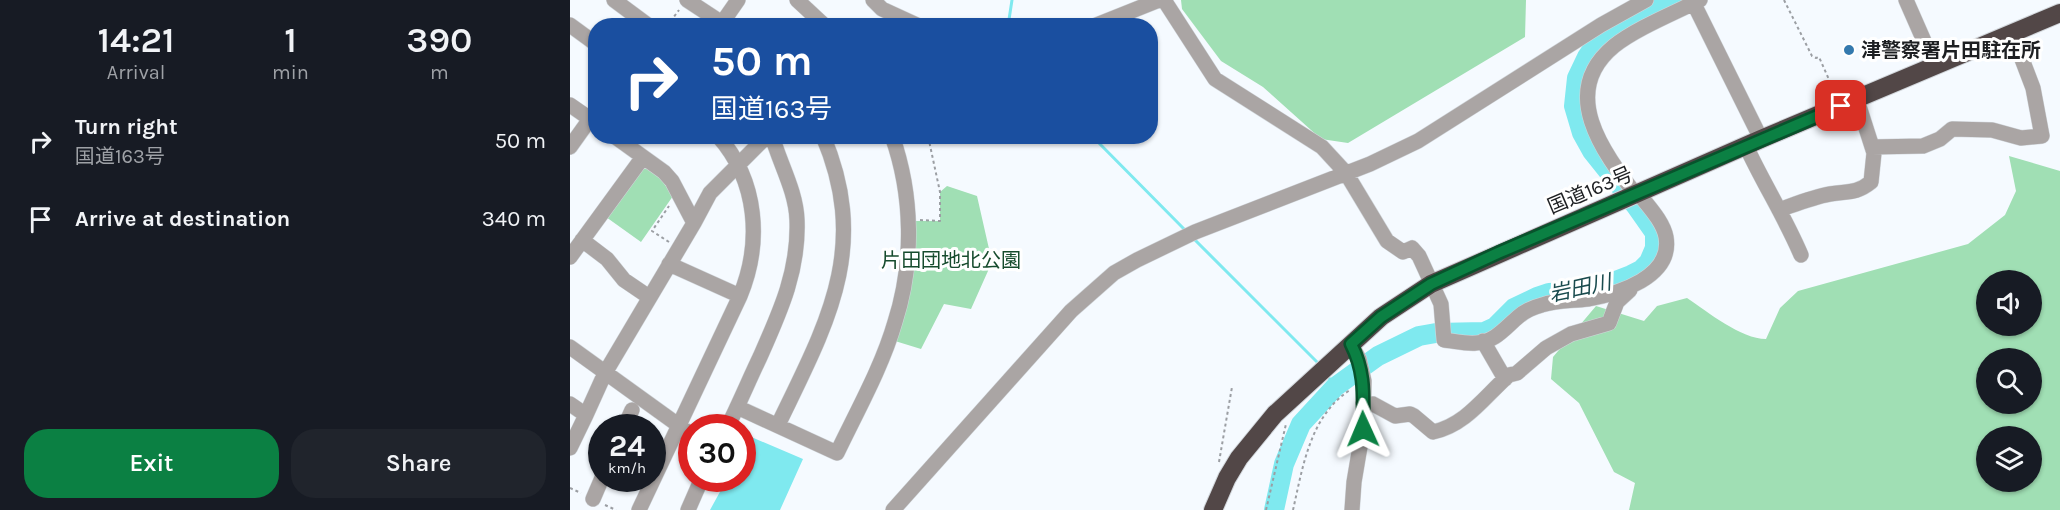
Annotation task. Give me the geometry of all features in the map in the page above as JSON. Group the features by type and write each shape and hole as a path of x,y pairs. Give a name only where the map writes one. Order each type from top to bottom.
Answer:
{"highway":[{"name":"国道163号","path":"1213,510 1239,458 1282,408 1355,351 1381,317 1431,284 1498,253 2060,13"}],"street":[{"path":"614,0 638,18"},
{"path":"727,18 738,0"},
{"path":"797,0 816,18"},
{"path":"873,0 882,9 902,18"},
{"path":"1115,18 1159,0"},
{"path":"1164,0 1215,79 1322,147 1346,173 1387,241 1403,252 1412,248 1419,256 1441,304 1444,340 1477,343 1483,341 1497,336 1519,316 1542,305 1589,299 1608,294 1646,278 1659,265 1666,243 1664,230 1633,196 1610,162 1593,127 1587,98 1590,78 1602,57 1614,46 1695,1 1754,143 1764,184 1801,255"},
{"path":"893,510 1071,311 1114,273 1195,232 1370,164 1418,141 1601,25 1646,0"},
{"path":"683,4 710,18"},
{"path":"1909,6 1935,66"},
{"path":"570,25 588,38"},
{"path":"1872,147 1923,146 1952,129 1992,130 2021,138 2042,136 2033,88 2012,33"},
{"path":"1779,210 1830,194 1860,190 1871,182 1874,153 1849,103"},
{"path":"570,105 588,118"},
{"path":"570,147 588,127"},
{"path":"625,144 664,172 672,181 694,223"},
{"path":"683,414 740,296 751,265 754,234 752,207 738,164 724,144"},
{"path":"570,448 605,373 710,193 759,144"},
{"path":"734,414 790,286 796,247 797,218 790,186 775,144"},
{"path":"778,425 829,315 841,274 844,238 841,199 826,144"},
{"path":"738,407 837,453 896,321 904,286 908,219 901,168 894,144"},
{"path":"570,257 643,157"},
{"path":"582,240 607,259 624,280 649,297"},
{"path":"669,264 740,296"},
{"path":"1363,403 1373,404 1395,416 1410,414 1433,432 1441,430 1462,420 1509,375 1517,373 1546,348 1570,334 1609,323 1617,302 1635,284"},
{"path":"1483,341 1505,379"},
{"path":"570,347 678,425 639,510"},
{"path":"1352,510 1363,429 1364,382 1355,351"},
{"path":"570,404 586,415"},
{"path":"630,414 632,410"},
{"path":"593,499 596,492"},
{"path":"688,510 696,492"}],"path":[{"path":"1784,0 1812,56 1819,57 1849,103"},
{"path":"673,18 683,4"},
{"path":"908,219 940,221 938,177 930,144"},
{"path":"679,193 652,231 679,249"},
{"path":"1293,510 1306,454 1315,431 1337,399 1364,382"},
{"path":"1220,462 1232,387"},
{"path":"1266,510 1286,422 1286,415 1282,408"}],"green space":[{"path":"1181,0 1526,0 1525,37 1348,143 1321,139 1263,87 1221,61 1182,9"},
{"path":"2009,156 2060,171 2060,510 1629,510 1635,483 1614,472 1579,403 1551,379 1553,357 1596,306 1644,321 1657,306 1687,298 1736,330 1756,338 1766,339 1780,308 1798,291 1968,244 2005,215 2016,191"},
{"path":"648,167 658,175 673,196 641,242 606,217 641,168"},
{"name":"片田団地北公園","path":"947,186 977,196 992,262 971,309 944,304 921,349 895,341 912,221 940,221 940,192"}],"water":[{"path":"756,439 803,459 780,510 710,510 720,492 756,492"}],"waterway":[{"path":"1009,18 1012,0"},
{"name":"岩田川","path":"1274,510 1284,464 1301,424 1335,387 1378,356 1419,336 1436,333 1484,332 1495,327 1514,308 1537,297 1549,293 1582,291 1605,285 1641,270 1649,262 1655,248 1655,233 1592,151 1582,133 1574,106 1577,78 1593,48 1613,31 1673,0"},
{"path":"1100,144 1186,231"},
{"path":"1193,238 1320,365"},
{"path":"1329,378 1335,387"}],"place":[{"name":"津警察署片田駐在所","path":"1849,50"}],"route":[{"path":"1363,429 1364,381 1359,359 1351,344 1394,308 1431,284 1498,253 1841,106"}]}
